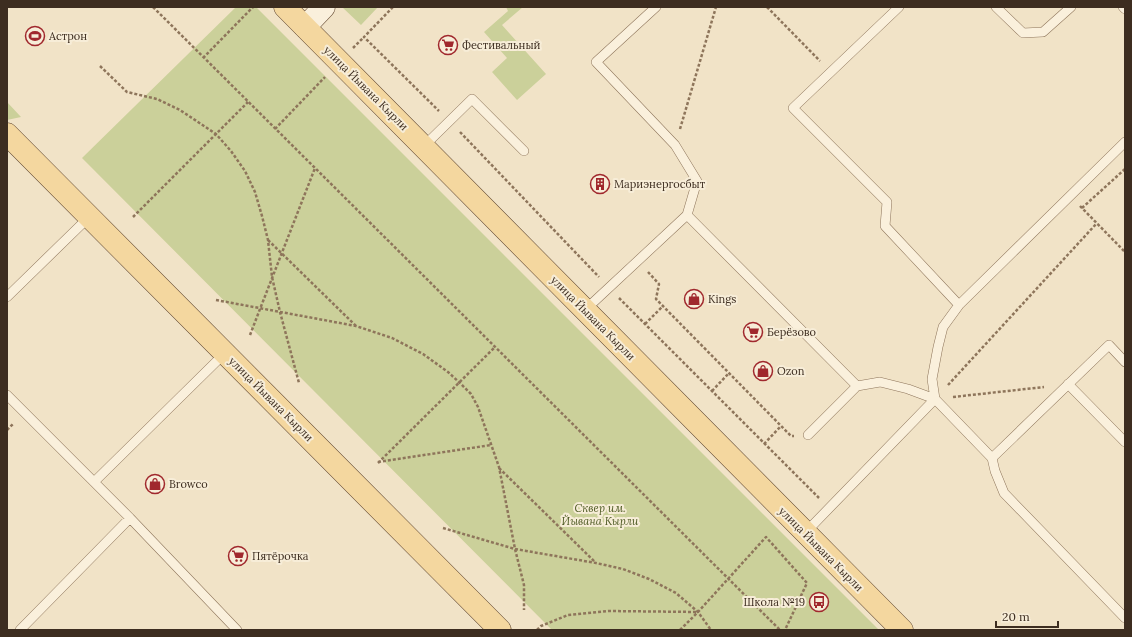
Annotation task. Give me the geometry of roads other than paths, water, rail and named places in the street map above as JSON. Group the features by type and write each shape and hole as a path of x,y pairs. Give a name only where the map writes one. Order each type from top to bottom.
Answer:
{"main road":[{"name":"улица Йывана Кырли","path":"285,7 902,630"},
{"name":"улица Йывана Кырли","path":"7,134 500,630"}],"street":[{"path":"305,27 324,7"}],"lane":[{"path":"585,310 687,215 696,181 675,145 596,62 656,7"},
{"path":"899,7 793,108 887,202 885,226 959,305"},
{"path":"996,7 1023,33 1042,32 1071,7"},
{"path":"424,147 472,99 524,151"},
{"path":"935,399 932,379 943,326 959,305 1125,142"},
{"path":"687,215 857,386"},
{"path":"7,297 89,217"},
{"path":"992,458 1109,345 1125,362"},
{"path":"94,482 225,353"},
{"path":"808,435 857,386 880,382 908,389 935,399 992,458 995,471 1004,493 1125,618"},
{"path":"1068,384 1125,442"},
{"path":"7,395 130,518 237,630"},
{"path":"805,533 935,399"},
{"path":"20,630 130,518"}],"place":[{"name":"Астрон","path":"35,36"},
{"name":"Фестивальный","path":"448,45"},
{"name":"Мариэнергосбыт","path":"600,184"},
{"name":"Kings","path":"694,299"},
{"name":"Берёзово","path":"753,332"},
{"name":"Ozon","path":"763,371"},
{"name":"Browco","path":"155,484"},
{"name":"Пятёрочка","path":"238,556"},
{"name":"Школа №19","path":"819,602"}],"park label":[{"name":"Сквер им. Йывана Кырли","path":"600,514"}]}
